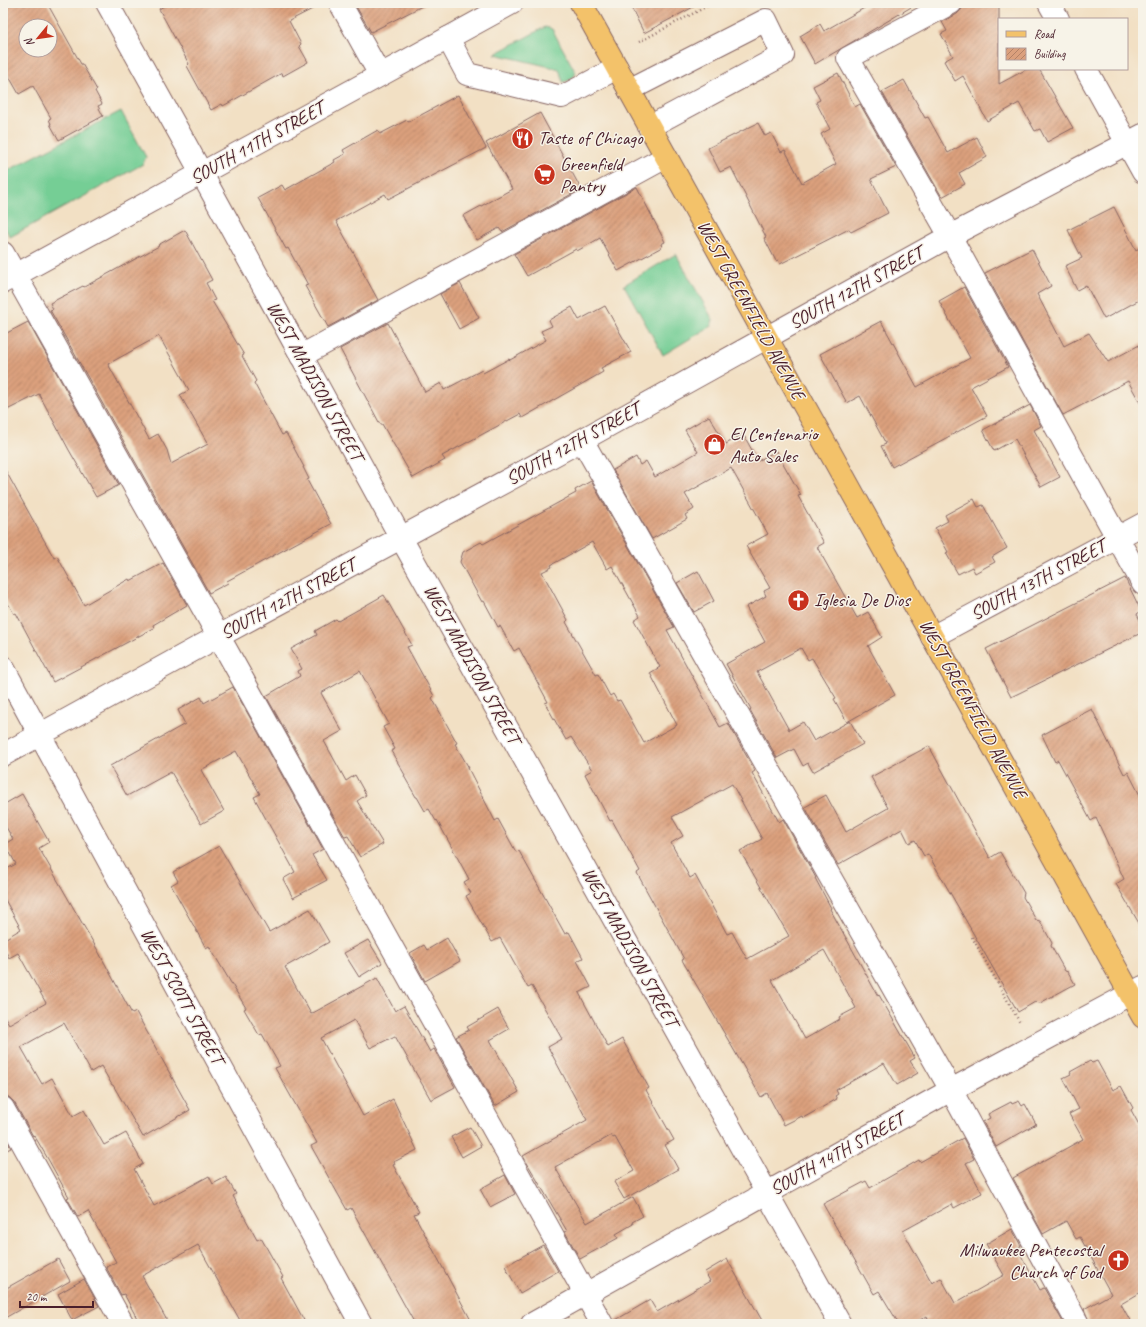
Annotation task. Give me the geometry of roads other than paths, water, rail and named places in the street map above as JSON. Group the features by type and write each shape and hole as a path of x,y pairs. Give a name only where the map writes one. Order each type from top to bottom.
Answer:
{"main road":[{"name":"WEST GREENFIELD AVENUE","path":"581,3 932,637 1137,991 1143,1017"}],"street":[{"name":"WEST MADISON STREET","path":"107,3 401,538 840,1324"},
{"path":"340,3 380,75"},
{"name":"SOUTH 11TH STREET","path":"9,279 512,3"},
{"path":"951,3 848,58 950,236 1143,584"},
{"path":"1049,3 1057,18"},
{"path":"629,90 766,20 783,55 649,127"},
{"path":"448,38 467,74 562,97 617,68"},
{"path":"1087,70 1135,139 1143,172"},
{"name":"SOUTH 12TH STREET","path":"3,755 219,636 582,440 950,236 1135,139"},
{"path":"301,356 666,157"},
{"path":"3,253 9,279 219,636 602,1324"},
{"path":"582,440 951,1090 1078,1324"},
{"name":"SOUTH 13TH STREET","path":"932,637 1143,524"},
{"name":"WEST SCOTT STREET","path":"3,667 361,1324"},
{"name":"SOUTH 14TH STREET","path":"532,1324 951,1090 1137,991"},
{"path":"3,1108 123,1324"}],"place":[{"name":"Taste of Chicago","path":"523,138"},
{"name":"Greenfield Pantry","path":"544,175"},
{"name":"El Centenario Auto Sales","path":"714,445"},
{"name":"Iglesia De Dios","path":"798,600"},
{"name":"Milwaukee Pentecostal Church of God","path":"1118,1261"}]}
